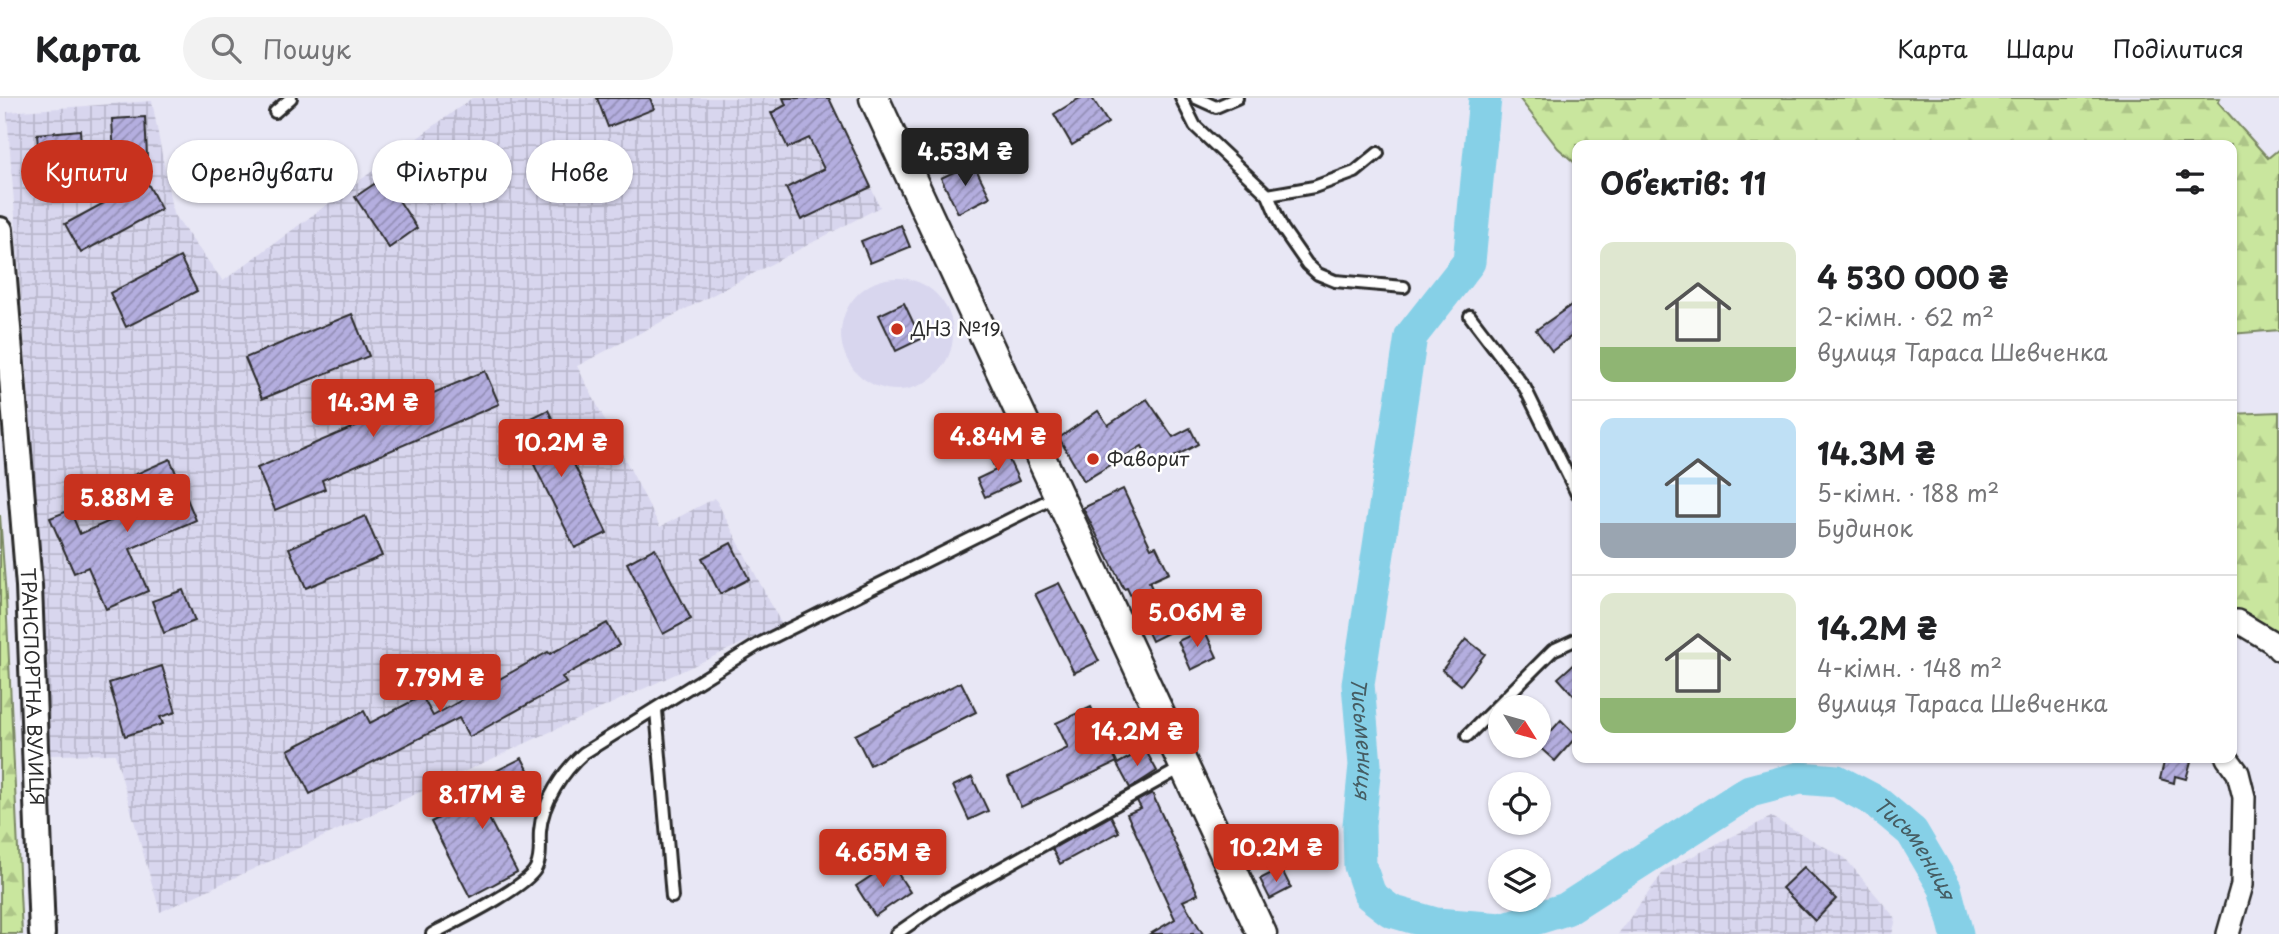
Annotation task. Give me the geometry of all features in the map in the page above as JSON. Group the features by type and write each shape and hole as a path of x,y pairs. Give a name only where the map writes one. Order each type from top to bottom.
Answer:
{"main road":[{"path":"874,98 1262,934"}],"street":[{"name":"ТРАНСПОРТНА ВУЛИЦЯ","path":"0,230 29,586 41,934"},
{"path":"2237,621 2272,642 2279,650"},
{"path":"2228,934 2242,885 2244,797 2238,774 2230,763"}],"lane":[{"path":"275,112 291,98"},
{"path":"1181,98 1195,126 1268,195 1282,228 1307,264 1318,274 1335,281 1404,287"},
{"path":"1196,98 1216,107 1237,98"},
{"path":"1268,195 1314,187 1355,172 1378,153"},
{"path":"1469,316 1525,388 1572,484"},
{"path":"432,934 525,882 537,868 540,829 551,796 570,765 584,753 759,644 1059,494"},
{"path":"1467,736 1553,650 1572,641"},
{"path":"656,710 672,897"},
{"path":"896,934 948,898 1184,766"}],"shaded area":[{"path":"472,98 829,98 880,207 577,366 660,527 715,498 782,625 160,912 115,754 50,755 30,410 7,112 152,101 167,182 167,203 171,203 173,214 223,281 329,203 358,203 358,182 372,171 372,203 512,203 512,140 415,140"},
{"name":"ДНЗ №19","path":"897,278 918,282 937,294 949,313 953,334 949,355 937,374 918,386 897,390 876,386 857,374 845,355 841,334 845,313 857,294 876,282"},
{"path":"1771,817 1845,858 1896,919 1892,934 1618,934 1665,870"}],"green space":[{"path":"1519,98 2220,98 2218,102 2268,158 2279,149 2279,330 2237,334 2237,140 1572,140 1572,161 1558,148"},
{"path":"2279,412 2279,638 2237,618 2237,414"},
{"path":"0,515 6,598 22,934 0,934"}],"building":[{"path":"597,98 650,98 654,109 608,127"},
{"path":"783,98 829,98 871,187 801,220 786,188 824,169 809,138 788,148 771,113 786,105"},
{"path":"1080,98 1092,98 1108,123 1072,145 1054,114"},
{"path":"145,117 146,140 113,140 112,119"},
{"path":"80,130 81,140 37,140 37,134"},
{"path":"973,163 990,197 958,213 941,178"},
{"path":"372,186 372,203 401,203 417,228 389,248 358,202 358,195"},
{"path":"153,194 161,209 81,253 65,224 104,203 153,203"},
{"path":"901,225 910,247 870,263 861,241"},
{"path":"180,257 197,291 126,327 110,293"},
{"path":"904,303 921,339 896,351 879,315"},
{"path":"1572,305 1572,336 1552,351 1536,330"},
{"path":"352,314 369,356 262,399 245,358"},
{"path":"485,371 499,404 322,480 325,489 275,510 257,468"},
{"path":"1147,399 1173,437 1190,428 1198,444 1154,468 1142,446 1084,481 1059,438 1098,411 1108,425"},
{"path":"548,410 607,533 575,548 515,426"},
{"path":"1002,445 1019,481 985,497 977,479 996,470 987,452"},
{"path":"170,459 196,520 130,549 148,591 106,609 88,567 74,573 50,518 70,510 80,534 140,508 127,478"},
{"path":"1123,489 1151,548 1156,546 1169,573 1149,582 1172,631 1152,641 1127,588 1124,589 1083,508"},
{"path":"365,516 382,556 306,588 289,548"},
{"path":"731,543 749,579 720,594 702,558"},
{"path":"655,548 691,619 663,634 627,563"},
{"path":"1059,583 1099,661 1074,673 1035,594"},
{"path":"183,590 195,621 164,633 152,601"},
{"path":"607,623 619,645 562,677 566,683 469,737 459,718 310,794 288,750 364,711 370,723 422,696 433,716 548,652 550,654"},
{"path":"1204,629 1217,657 1191,670 1178,641"},
{"path":"1466,639 1485,654 1461,685 1442,670"},
{"path":"1572,665 1572,693 1558,678"},
{"path":"162,666 176,712 160,717 163,724 125,736 109,683"},
{"path":"961,682 976,712 870,765 855,735"},
{"path":"1091,707 1117,762 1021,807 1008,777 1068,748 1056,723"},
{"path":"1561,720 1572,731 1572,742 1555,761 1551,757 1551,731"},
{"path":"1145,749 1157,771 1130,788 1117,764"},
{"path":"522,758 536,785 485,811 517,872 470,897 431,822 491,791 484,777"},
{"path":"2164,763 2191,763 2186,779 2175,776 2174,783 2160,779"},
{"path":"972,777 988,811 969,820 953,786"},
{"path":"1152,793 1198,894 1183,901 1203,934 1150,934 1175,919 1127,814 1141,808 1137,801"},
{"path":"1111,816 1119,832 1060,864 1052,849"},
{"path":"891,863 910,892 875,916 856,886"},
{"path":"1804,867 1836,899 1815,921 1782,888"},
{"path":"1281,868 1291,888 1270,899 1260,879"}],"waterway":[{"name":"Тисьмениця","path":"1485,98 1469,262 1411,336 1358,684 1365,765 1359,825 1360,866 1370,895 1391,911 1436,924 1502,929 1566,909 1750,791 1800,778 1837,781 1875,801 1912,832 1945,888 1957,934"}],"place":[{"name":"ДНЗ №19","path":"897,329"},
{"name":"Фаворит","path":"1093,459"}]}
